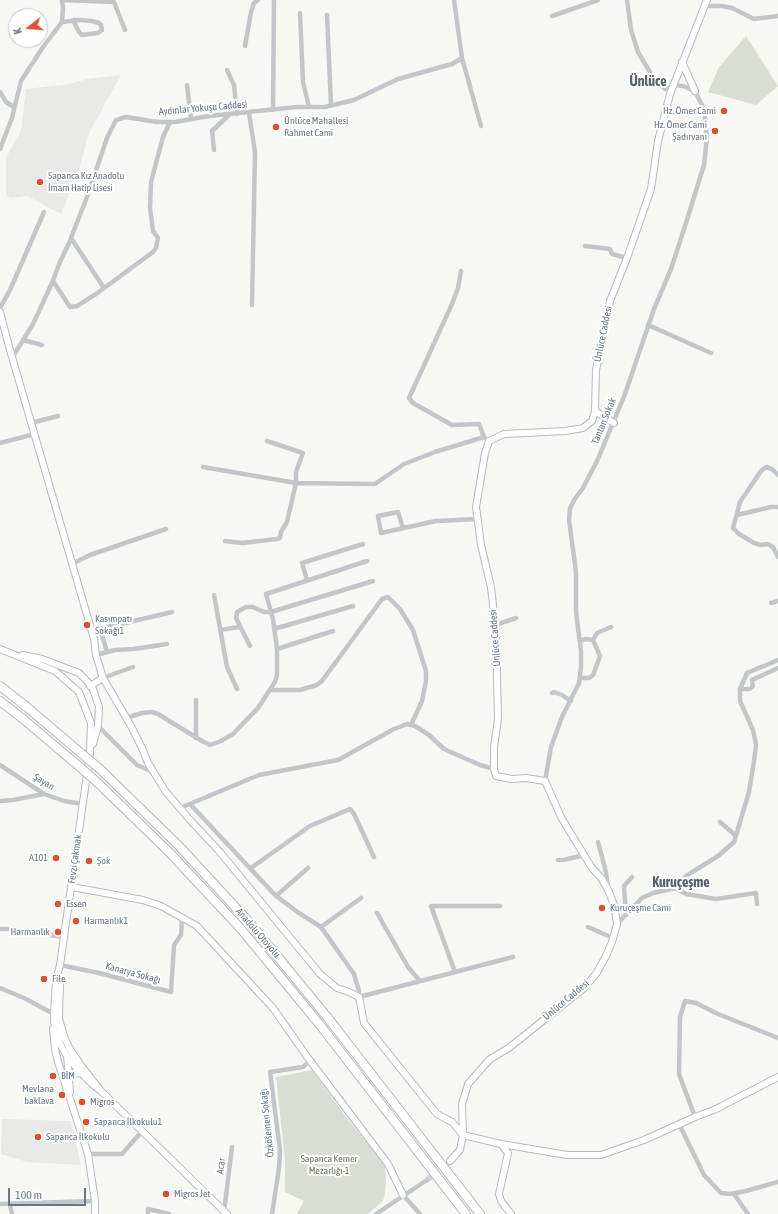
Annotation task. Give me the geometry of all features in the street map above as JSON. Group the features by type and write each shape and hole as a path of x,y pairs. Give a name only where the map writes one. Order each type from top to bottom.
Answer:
{"highway":[{"name":"Anadolu Otoyolu","path":"0,686 86,754 179,846 250,922 328,1018 480,1214"},
{"name":"Anadolu Otoyolu","path":"0,701 98,783 166,848 241,929 320,1024 466,1214"}],"street":[{"path":"0,149 12,118 21,81 43,47 62,22 62,0 114,2 125,30"},
{"path":"245,46 251,12 254,3 258,0"},
{"path":"273,110 274,0"},
{"path":"454,0 462,58 481,126"},
{"path":"552,16 598,0"},
{"path":"627,0 631,30 638,52 654,79 665,89 674,85 683,86 695,91"},
{"path":"706,3 732,8 754,19 778,16"},
{"name":"Ünlüce Caddesi","path":"595,411 596,370 610,301 628,258 651,189 658,141 674,85 706,3"},
{"path":"300,13 303,82 309,107"},
{"path":"327,15 331,105"},
{"path":"62,22 74,20 99,23 102,30 98,33 82,35 79,32 74,20"},
{"name":"Aydınlar Yokuşu Caddesi","path":"12,358 33,324 53,280 87,197 106,138 116,120 126,117 157,122 170,122 273,110 325,107 354,100 398,80 452,64 462,58"},
{"path":"682,62 695,91"},
{"path":"227,70 234,85 237,114"},
{"path":"187,86 191,119"},
{"name":"Tantan Sokak","path":"545,781 551,747 562,717 571,701 580,678 581,651 576,612 576,572 569,520 570,509 598,459 614,423 645,338 648,325 671,269 704,165 708,137 704,110 695,91"},
{"path":"0,92 6,102 14,107"},
{"path":"249,113 255,152 252,305"},
{"path":"214,150 212,131 229,115"},
{"path":"53,280 70,307 77,306 104,288 153,252 156,248 158,238 152,231 150,208 151,182 163,137 170,122"},
{"path":"0,308 10,290 44,212"},
{"path":"71,238 104,288"},
{"path":"585,246 610,249 612,254 628,258"},
{"path":"461,271 458,288 452,304 409,398 413,403 452,425 480,424 487,439"},
{"path":"0,312 103,678 142,748 148,764 166,792 219,851 320,974 336,988 359,997 513,957"},
{"path":"648,325 711,353"},
{"path":"23,340 42,345"},
{"path":"203,467 296,483 375,484 404,464 435,452 504,434 566,431 583,428 592,421 595,411 614,423"},
{"path":"32,423 58,416"},
{"path":"0,443 34,434"},
{"name":"Ünlüce Caddesi","path":"487,439 476,507 481,545 491,587 498,667 498,719 494,747 494,769"},
{"path":"224,542 257,542 280,538 281,532 287,522 296,483 296,472 303,452 267,441"},
{"path":"778,475 772,469 766,468 761,471 740,502 733,528 738,534 760,545 768,544 773,547 778,556"},
{"path":"737,515 771,507 778,507"},
{"path":"403,528 398,512 378,516 381,533 436,521 478,519"},
{"path":"72,564 90,555 166,529"},
{"path":"307,580 302,563 363,544"},
{"path":"126,718 142,712 152,712 158,714 210,745 227,738 245,723 271,690 277,675 277,649 271,612 266,594 367,561"},
{"path":"250,646 239,627 236,618 237,612 246,606 253,607 264,612 271,612 373,581"},
{"path":"214,595 227,667 238,689"},
{"path":"271,690 300,690 317,686 382,598 388,597 400,609 413,630 426,671 426,681 422,701 411,725"},
{"path":"772,602 778,601"},
{"path":"274,629 353,606"},
{"path":"91,631 172,612"},
{"path":"495,625 516,618"},
{"path":"220,630 239,627"},
{"path":"593,640 597,633 611,627"},
{"path":"100,628 107,652"},
{"path":"277,649 333,631"},
{"path":"580,642 586,639 593,640"},
{"path":"580,678 590,678 593,675 598,662 600,656 593,640"},
{"path":"96,655 107,652 167,644"},
{"path":"2,649 42,659 79,673 88,684 99,707 98,726 86,754"},
{"path":"2,649 55,671 81,694 87,697 95,696"},
{"path":"617,924 642,898 653,893 675,888 686,876 718,856 734,842 749,792 756,745 753,730 740,701 740,689 747,673 778,660"},
{"path":"86,754 91,723 80,687 133,667"},
{"path":"740,689 754,686 752,680 778,668"},
{"path":"552,693 554,692 562,695 571,701"},
{"path":"196,700 196,738"},
{"path":"180,808 259,775 338,760 394,729 407,724 415,726 444,749 480,765 494,769 496,776 512,779 526,778 545,781"},
{"path":"98,726 137,765 155,773"},
{"name":"Fevzi Çakmak","path":"60,965 83,804 86,754"},
{"name":"Şayan","path":"0,765 44,794 64,802 83,804"},
{"name":"Ünlüce Caddesi","path":"450,1161 460,1150 463,1135 462,1104 468,1084 489,1060 510,1047 584,988 596,974 606,956 617,924 614,905 609,892 561,817 545,781"},
{"path":"0,802 44,794"},
{"path":"190,804 276,896 298,913 321,927 354,974 359,991 364,1023 437,1114 452,1122 463,1135 501,1144 567,1155 602,1155 644,1140 716,1109 778,1077"},
{"path":"251,868 310,826 350,809 354,814 374,857"},
{"path":"720,822 735,835"},
{"path":"598,842 606,872 609,892"},
{"path":"558,860 585,855"},
{"path":"276,896 308,868"},
{"path":"626,915 624,886 632,877"},
{"path":"72,887 144,900 182,916 197,926 273,1008 310,1061 388,1164 403,1196 420,1214"},
{"path":"675,888 686,894 716,900 756,893 757,904"},
{"path":"321,927 361,898"},
{"path":"454,972 431,906 500,906"},
{"path":"377,913 408,967 420,981"},
{"name":"Kanarya Sokağı","path":"60,965 99,973 171,992 174,945 181,935 182,916"},
{"path":"588,927 613,938"},
{"path":"0,929 64,937"},
{"path":"60,965 56,980 53,1026 55,1049 59,1066 88,1154 95,1201 95,1214"},
{"path":"60,965 60,1026 75,1057 101,1090 225,1213"},
{"path":"0,988 24,998 54,1014"},
{"path":"695,1117 679,1074 680,1017 685,1001 696,1003 718,1014 778,1038"},
{"path":"54,1022 60,1044 67,1056 81,1073 92,1084 101,1090"},
{"path":"68,1045 67,1056 69,1079 74,1109"},
{"path":"59,1066 61,1060 67,1056 75,1057"},
{"name":"Özkösemen Sokağı","path":"272,1214 280,1168 280,1150 270,1072 303,1067 310,1061"},
{"path":"69,1079 73,1074 81,1073"},
{"path":"679,1124 704,1175 721,1193 734,1194 778,1182"},
{"path":"88,1154 122,1154 143,1130"},
{"path":"501,1144 508,1153 499,1194 501,1201 511,1214"},
{"name":"Acar","path":"225,1213 232,1148"},
{"path":"378,1213 427,1180"},
{"path":"734,1194 748,1214"},
{"path":"0,1204 95,1201"},
{"path":"10,1204 12,1214"},
{"path":"148,1214 148,1209 169,1214"}],"shaded area":[{"path":"121,75 89,133 79,170 61,214 27,196 11,198 6,195 6,158 21,130 26,89 70,84 87,79"},
{"name":"Sapanca İlkokulu","path":"2,1119 71,1121 81,1165 27,1162 1,1154"}],"green space":[{"path":"746,36 778,86 756,105 708,92 719,67"},
{"name":"Sapanca Kemer Mezarlığı-1","path":"312,1070 346,1117 385,1165 386,1179 383,1201 368,1214 297,1214 304,1201 285,1192 285,1160 276,1077"}],"tunnel":[{"path":"427,1180 450,1161"}],"place":[{"name":"Hz. Ömer Cami","path":"724,111"},
{"name":"Ünlüce Mahallesi Rahmet Cami","path":"276,127"},
{"name":"Hz. Ömer Cami Şadırvanı","path":"715,131"},
{"name":"Sapanca Kız Anadolu İmam Hatip Lisesi","path":"40,182"},
{"name":"Kasımpatı Sokağı1","path":"87,625"},
{"name":"A101","path":"56,858"},
{"name":"Şok","path":"89,861"},
{"name":"Essen","path":"58,904"},
{"name":"Kuruçeşme Cami","path":"602,908"},
{"name":"Harmanlık1","path":"76,921"},
{"name":"Harmanlık","path":"58,932"},
{"name":"File","path":"44,979"},
{"name":"BİM","path":"53,1076"},
{"name":"Mevlana baklava","path":"62,1095"},
{"name":"Migros","path":"82,1102"},
{"name":"Sapanca İlkokulu1","path":"86,1122"},
{"name":"Sapanca İlkokulu","path":"38,1137"},
{"name":"Migros Jet","path":"166,1194"}],"district":[{"name":"Ünlüce","path":"648,82"},
{"name":"Kuruçeşme","path":"681,883"}]}
